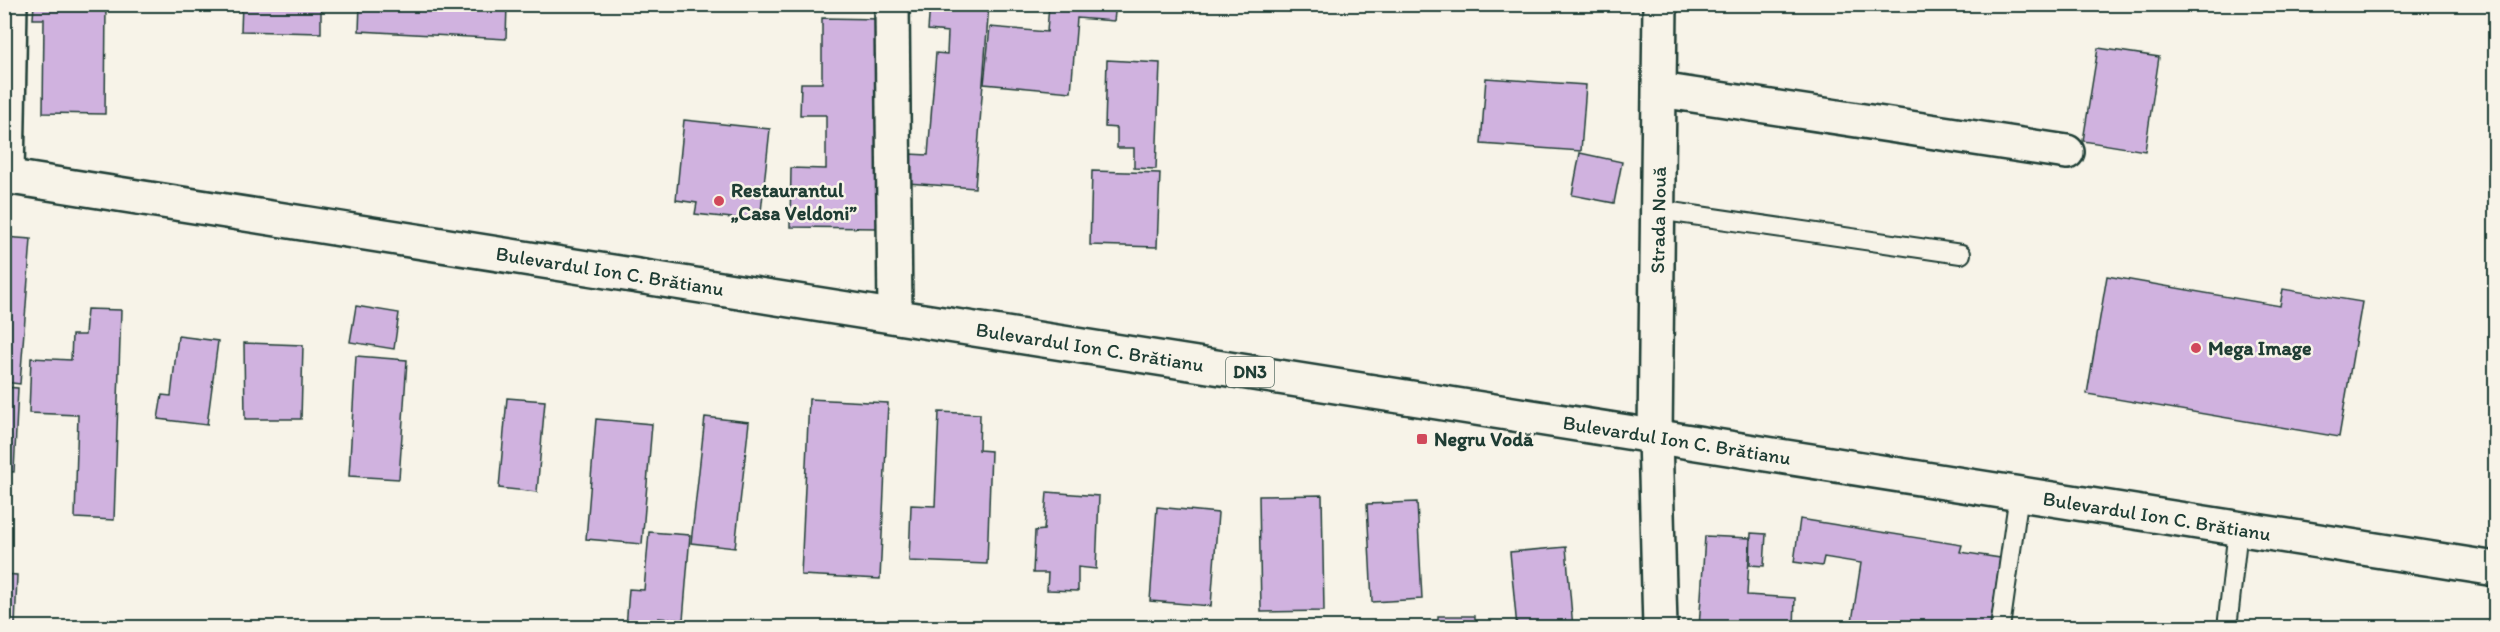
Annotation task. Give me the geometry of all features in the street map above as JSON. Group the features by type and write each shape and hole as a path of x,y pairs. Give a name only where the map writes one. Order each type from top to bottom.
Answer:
{"main road":[{"path":"6,176 10,4"},
{"path":"892,4 895,316"},
{"name":"Strada Nouă","path":"1660,4 1655,436 1660,627"},
{"path":"1660,90 2067,152"},
{"name":"Bulevardul Ion C. Brătianu","path":"6,176 2496,569"}],"lane":[{"path":"1658,210 1961,254"},
{"path":"2000,627 2019,494"},
{"path":"2226,627 2238,529"}],"building":[{"path":"34,4 106,4 105,114 43,113 44,19 33,19"},
{"path":"242,4 321,4 321,33 241,31"},
{"path":"360,4 507,4 506,39 359,31"},
{"path":"930,4 989,4 975,188 907,183 909,154 928,155 936,53 947,54 948,32 928,30"},
{"path":"1049,4 1116,4 1114,21 1077,18 1071,92 984,84 990,27 1047,32"},
{"path":"822,18 880,19 879,228 790,227 791,168 826,169 826,115 800,115 801,83 822,83"},
{"path":"2098,48 2159,57 2145,151 2083,141"},
{"path":"1107,60 1160,63 1156,169 1134,168 1134,148 1117,148 1117,128 1105,127"},
{"path":"1486,78 1586,85 1581,151 1481,144"},
{"path":"684,120 770,129 760,221 695,214 697,203 676,200"},
{"path":"1580,153 1622,162 1614,203 1572,195"},
{"path":"1092,171 1160,173 1157,247 1090,245"},
{"path":"4,237 31,239 20,384 4,382"},
{"path":"2107,276 2280,306 2283,289 2362,302 2339,437 2087,394"},
{"path":"356,306 399,313 394,349 350,342"},
{"path":"87,309 121,310 114,520 75,518 78,415 29,413 31,358 71,360 72,335 85,335"},
{"path":"178,336 218,341 207,425 158,419 162,395 171,396"},
{"path":"244,343 303,345 301,419 245,419"},
{"path":"356,356 407,360 399,479 349,476"},
{"path":"4,387 18,388 14,472 4,471"},
{"path":"507,398 545,401 537,492 499,488"},
{"path":"809,399 888,403 880,579 801,575"},
{"path":"939,412 980,414 979,450 991,451 987,564 909,561 911,505 935,506"},
{"path":"705,417 749,422 735,548 691,543"},
{"path":"596,419 652,424 642,544 586,539"},
{"path":"1047,492 1099,496 1096,569 1078,567 1078,591 1047,590 1048,573 1033,573 1035,531 1044,530"},
{"path":"1322,495 1324,611 1261,612 1259,496"},
{"path":"1417,502 1422,599 1372,602 1367,504"},
{"path":"1157,507 1218,513 1211,606 1150,601"},
{"path":"1800,519 1962,545 1960,552 2000,558 1990,628 1851,628 1861,563 1824,557 1822,566 1794,562"},
{"path":"649,532 690,535 683,620 658,618 657,628 626,628 629,589 644,590"},
{"path":"1751,533 1766,534 1764,566 1750,565"},
{"path":"1705,536 1750,538 1747,595 1795,598 1794,628 1699,628"},
{"path":"1566,547 1573,628 1517,628 1510,552"},
{"path":"4,574 17,575 15,628 4,628"},
{"path":"1438,616 1475,616 1475,628 1438,628"}],"place":[{"name":"Restaurantul „Casa Veldoni”","path":"719,201"},
{"name":"Mega Image","path":"2196,348"},
{"name":"Negru Vodă","path":"1422,439"}]}
